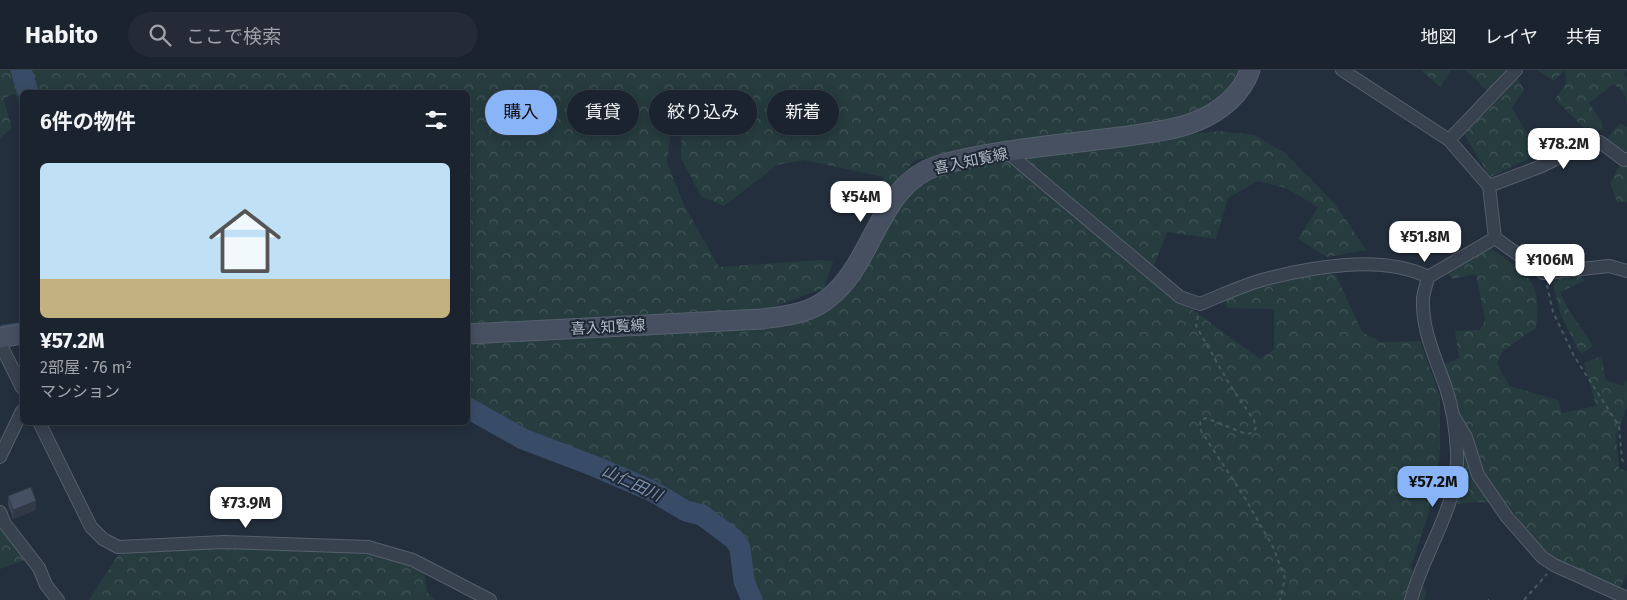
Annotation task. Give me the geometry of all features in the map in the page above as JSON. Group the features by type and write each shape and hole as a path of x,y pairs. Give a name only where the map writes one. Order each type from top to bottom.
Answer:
{"main road":[{"name":"喜入知覧線","path":"470,334 762,319 807,310 825,301 842,287 856,268 896,195 922,172 940,165 1007,152 1160,131 1196,122 1230,100 1240,89 1250,70"},
{"path":"0,338 20,334"}],"street":[{"path":"1342,70 1449,140 1489,186 1495,238 1544,273 1609,266 1627,271"},
{"path":"1449,140 1516,70"},
{"path":"1489,186 1542,166 1591,141 1600,142 1624,160 1627,159"},
{"path":"1007,152 1180,297 1200,304 1261,280 1329,266 1371,265 1417,272 1428,277"},
{"path":"1412,600 1417,577 1438,533 1453,491 1457,450 1447,390 1429,344 1423,299 1428,277 1495,238"},
{"path":"0,343 20,384"},
{"path":"1451,413 1466,437 1478,475 1507,517 1542,557 1554,565 1627,598"},
{"path":"0,457 4,439 20,414"},
{"path":"40,425 91,527 103,539 118,547 224,542 368,547 413,560 490,600"},
{"path":"0,512 6,524 40,568 46,585 58,600"},
{"path":"46,585 46,600"}],"path":[{"path":"1544,273 1553,312 1574,356 1619,426 1622,460 1627,464"},
{"path":"1200,304 1196,326 1230,385 1254,420 1256,427 1253,433 1246,434 1206,418 1202,419 1199,425 1206,440 1245,498 1273,547 1285,578 1280,600"},
{"path":"1524,600 1554,565"}],"green space":[{"path":"0,70 1240,70 1215,105 1196,114 1154,124 915,160 881,198 877,207 871,208 867,203 884,177 804,160 777,165 724,206 701,196 681,158 681,135 757,135 757,90 649,90 649,135 670,135 667,163 684,205 719,267 819,260 833,261 824,288 755,314 806,318 906,194 933,173 1101,144 1220,131 1255,135 1285,153 1335,204 1366,250 1327,257 1298,239 1318,207 1286,188 1258,181 1228,198 1216,239 1167,232 1149,278 1260,359 1274,350 1274,309 1227,308 1225,298 1259,285 1328,273 1336,275 1362,332 1381,342 1420,341 1440,397 1440,450 1435,494 1411,567 1427,592 1424,600 757,600 752,592 743,540 705,508 533,435 470,400 470,90 20,90 20,105 15,94 3,98 12,128 0,138"},
{"path":"1421,70 1451,70 1440,87"},
{"path":"1465,70 1506,70 1488,91"},
{"path":"1537,70 1565,70 1554,81"},
{"path":"1565,70 1627,70 1624,75 1627,79 1627,103 1624,93 1614,84 1589,103 1601,120 1603,129 1587,131 1555,99 1566,84"},
{"path":"1517,77 1524,90 1512,108 1539,154 1490,177 1464,134"},
{"path":"1620,123 1627,127 1627,153 1606,140"},
{"path":"1627,164 1627,202 1617,202 1610,183 1619,166"},
{"path":"1488,246 1528,278 1534,287 1537,297 1536,328 1503,351 1497,363 1509,386 1558,400 1562,413 1596,406 1584,363 1602,356 1605,380 1623,386 1627,380 1627,407 1616,436 1619,469 1627,471 1627,573 1620,589 1545,554 1507,503 1476,502 1457,504 1464,460 1456,410 1443,365 1459,358 1455,331 1480,330 1485,320 1476,274 1452,279 1447,272"},
{"path":"1581,275 1584,281 1560,292 1570,312 1593,346 1581,354 1561,316 1551,276"},
{"path":"0,523 27,559 0,569"},
{"path":"239,548 373,552 424,570 427,592 435,600 89,600 120,552"}],"building":[{"path":"31,487 36,501 13,510 8,496"}],"waterway":[{"name":"山仁田川","path":"21,70 27,90"},
{"path":"2,327 20,324"},
{"name":"山仁田川","path":"470,409 523,439 594,466 652,491 686,511 702,515 734,539 740,548 744,581 752,600"}]}
